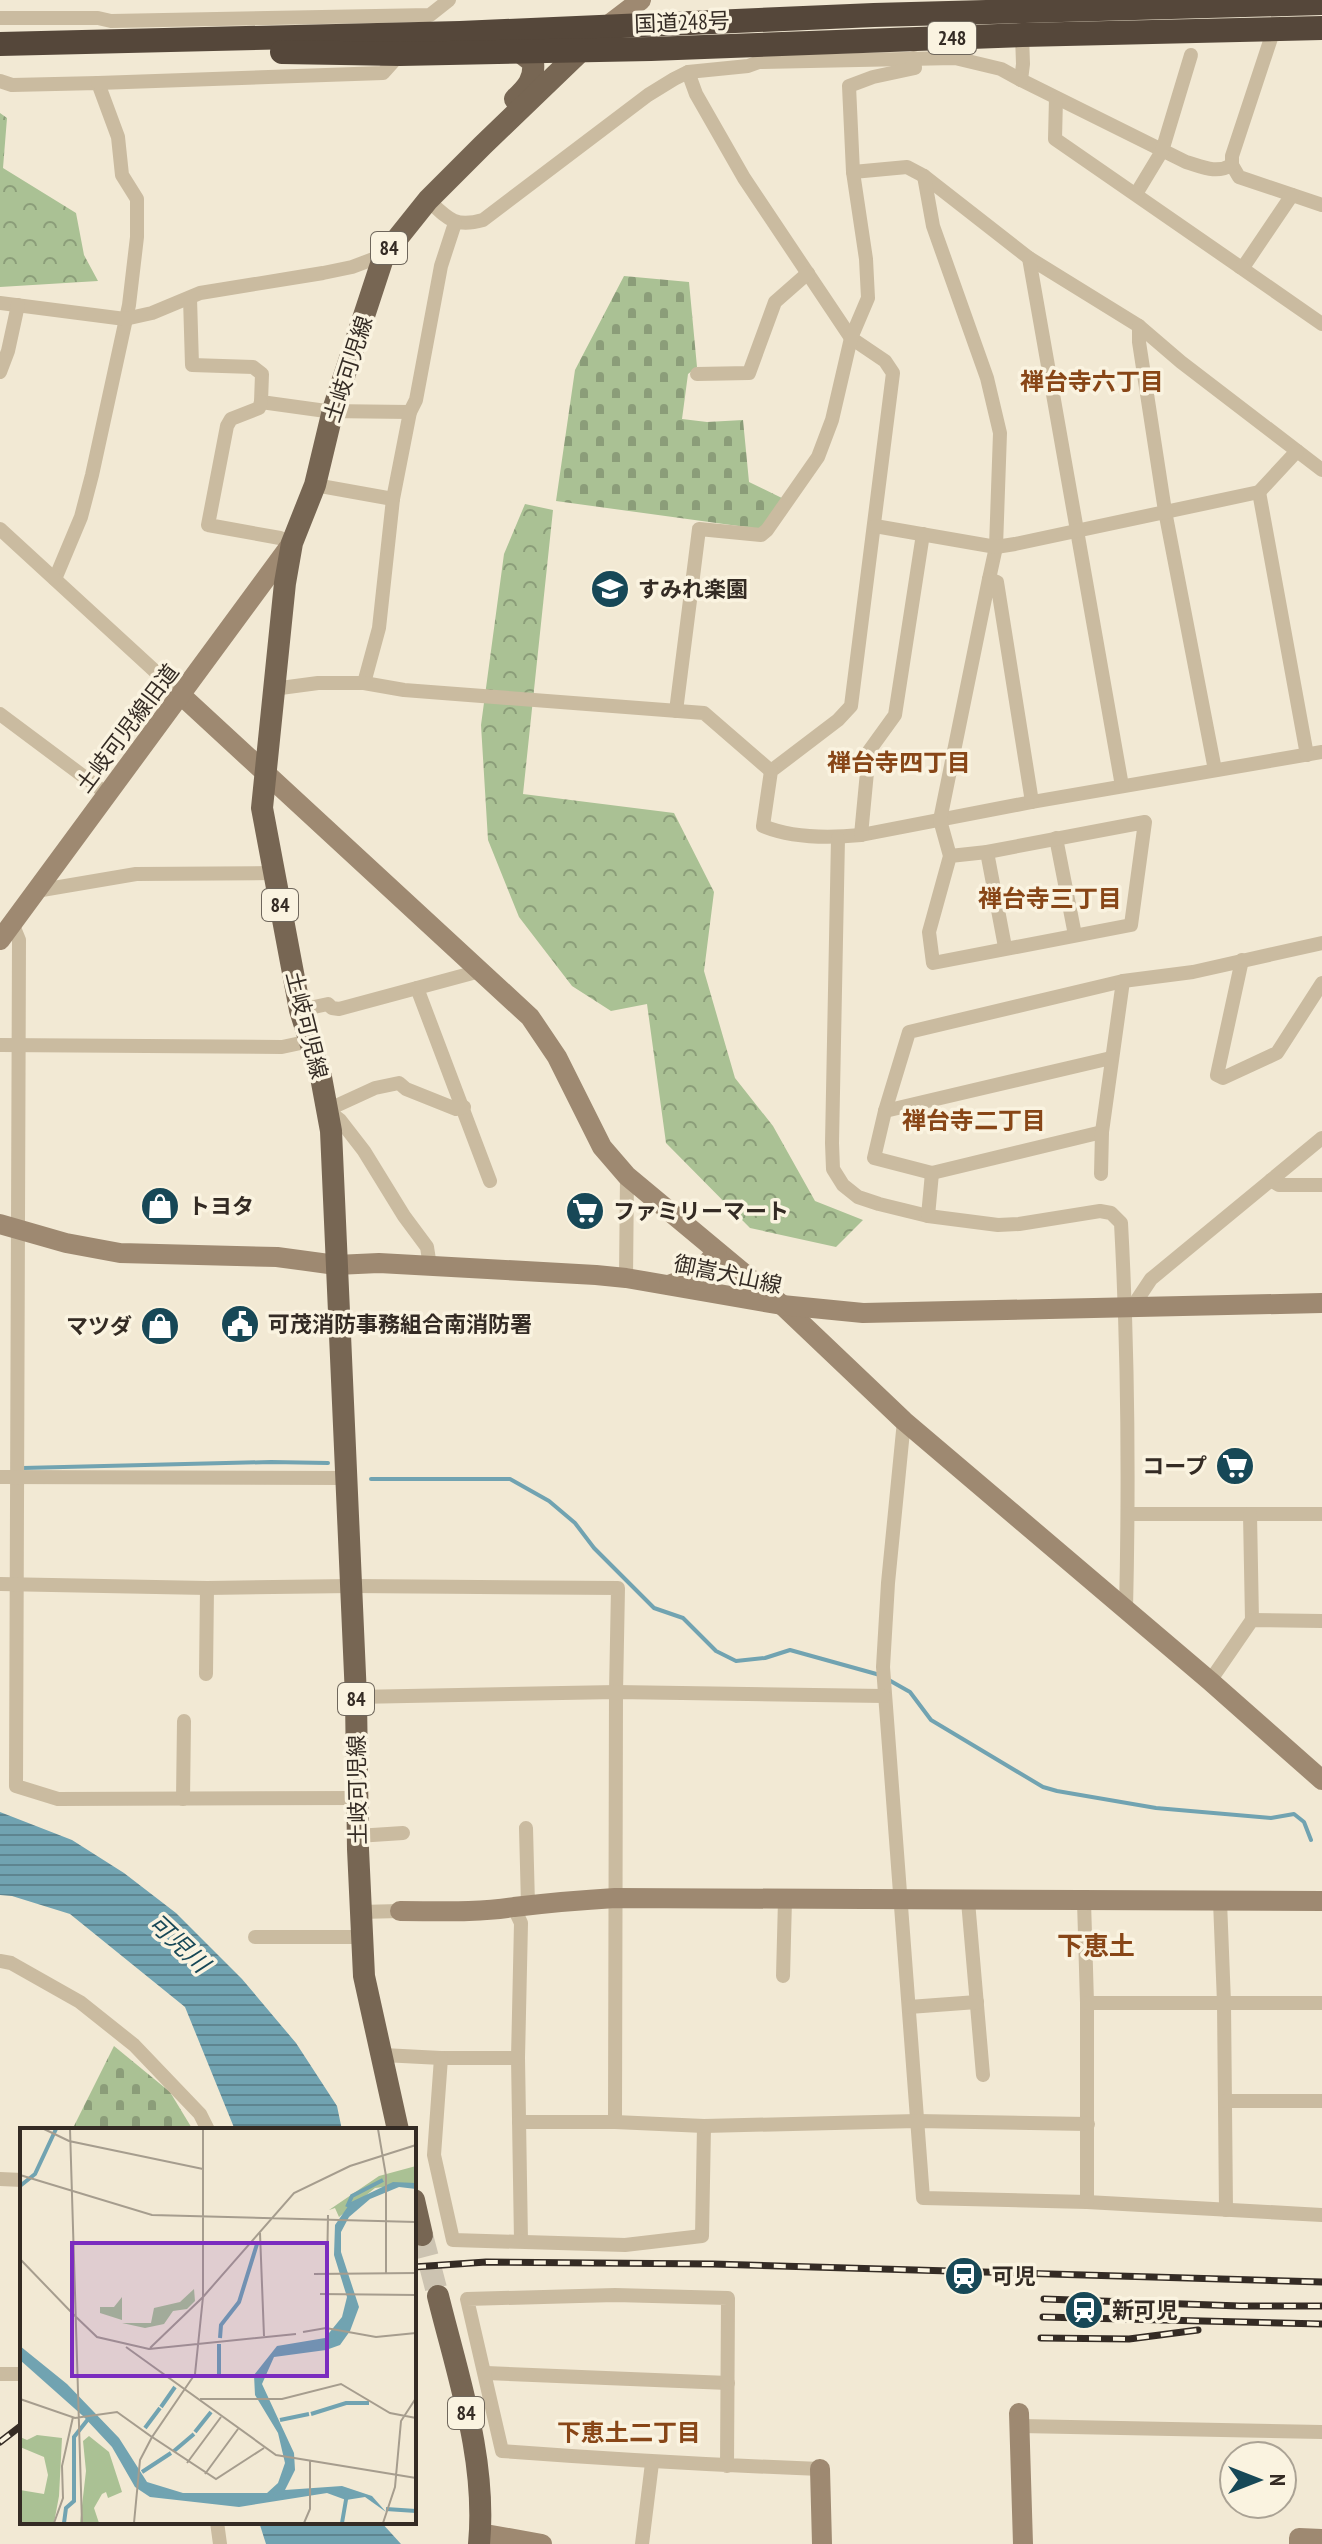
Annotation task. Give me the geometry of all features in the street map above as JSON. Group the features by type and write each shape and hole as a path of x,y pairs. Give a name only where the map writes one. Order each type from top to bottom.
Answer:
{"highway":[{"name":"国道248号","path":"11,44 404,26 607,26 876,8 1322,3"},
{"name":"国道248号","path":"404,26 520,52 1322,28"}],"main road":[{"name":"土岐可児線","path":"398,2128 364,1976 357,1836 352,1586 331,1131 321,1077 300,1010 274,873 262,808 264,770 292,543 315,485 333,410 384,255 428,200 607,26"},
{"path":"483,145 491,124 528,86 534,73 533,62 520,52"},
{"path":"416,2209 422,2235"},
{"name":"84","path":"438,2296 478,2460 480,2538"}],"street":[{"path":"0,18 404,26 430,15 449,0"},
{"path":"607,26 641,0"},
{"path":"1286,2 1232,156 1232,165 1239,177 1321,202"},
{"path":"0,81 12,85 383,73 404,26"},
{"path":"1021,80 1022,35"},
{"path":"1136,194 1162,151 1191,55"},
{"path":"676,711 699,529 761,535 767,530 818,457 832,420 851,338 868,298 866,259 853,172 849,86 915,68 914,58"},
{"path":"428,200 455,223 470,224 483,220 648,95 688,72 748,66 759,62 955,58 977,62 1001,69 1186,162 1214,171 1232,165"},
{"path":"688,72 696,94 744,178 851,338 885,361 893,373 851,706 838,720 771,771 763,826 776,832 838,838 861,835 1322,752"},
{"path":"55,579 81,517 125,319 137,237 137,199 122,175 118,137 98,83"},
{"path":"1056,98 1055,139 1320,319"},
{"path":"853,172 907,167 924,176 1029,258 1139,326 1322,470"},
{"path":"924,176 933,226 987,378 1000,433 996,547 940,820 950,856 929,932 933,963 1131,925 1145,822 987,852 950,856"},
{"path":"1240,267 1244,266 1292,195"},
{"path":"364,683 379,628 393,499 410,412 416,400 441,266 455,223"},
{"path":"0,303 125,319 152,313 200,293 323,273 352,267 384,255"},
{"path":"1029,258 1122,786"},
{"path":"697,374 749,373 775,302 808,273"},
{"path":"190,298 192,365 253,367 262,374 259,408 231,419 227,426 208,525 292,543"},
{"path":"0,372 18,305"},
{"path":"1139,326 1165,511 1215,770"},
{"path":"261,402 333,410 410,412"},
{"path":"875,526 996,547 1259,492 1297,451"},
{"path":"315,485 393,499"},
{"path":"1259,492 1307,755"},
{"path":"0,529 530,1017 557,1057 602,1147 627,1176 782,1305 863,1313 1322,1303"},
{"path":"861,835 869,751 895,715 923,534"},
{"name":"土岐可児線旧道","path":"6,932 292,543"},
{"path":"989,579 997,582 1032,802"},
{"path":"273,689 318,683 364,683 404,690 704,713 771,771"},
{"path":"0,714 107,794"},
{"path":"838,838 833,1169 843,1185 858,1197 928,1216 998,1225 1100,1211 1111,1213 1121,1223 1130,1306 1126,1610"},
{"path":"1056,838 1075,935"},
{"path":"987,852 1005,947"},
{"path":"36,891 136,874 274,873"},
{"path":"6,932 19,940 18,1046 9,1227 17,1257 16,1477 8,1584 16,1786 58,1799 357,1798"},
{"path":"1102,1132 932,1173 874,1158 909,1032 1123,981 1193,972 1322,943"},
{"path":"1242,960 1217,1075 1223,1078 1277,1053 1322,983"},
{"path":"300,1010 328,1004 339,1009 480,971"},
{"path":"1101,1174 1102,1132 1123,981"},
{"path":"417,988 490,1181"},
{"path":"0,1045 282,1047 310,1041"},
{"path":"885,1111 1111,1058"},
{"path":"430,1266 427,1247 364,1151 340,1120 327,1110 375,1088 399,1083 406,1089 456,1109 464,1107"},
{"path":"1130,1306 1151,1279 1322,1138"},
{"path":"928,1216 932,1173"},
{"path":"626,1278 627,1176"},
{"path":"1271,1180 1279,1185 1322,1185"},
{"name":"御嵩犬山線","path":"9,1227 66,1243 120,1253 277,1257 336,1265 379,1263 626,1278 782,1305 904,1421 1322,1780"},
{"path":"668,1285 696,1275 717,1252"},
{"path":"0,1257 17,1257"},
{"path":"904,1421 883,1667 923,2198 1087,2202 1322,2215"},
{"path":"0,1477 347,1478"},
{"path":"1128,1514 1322,1514"},
{"path":"1210,1681 1252,1620 1250,1514"},
{"path":"8,1584 207,1588 618,1588 615,2122"},
{"path":"206,1674 207,1588"},
{"path":"1252,1620 1322,1621"},
{"path":"356,1697 616,1692 884,1696"},
{"path":"183,1799 184,1721"},
{"path":"521,2241 518,2058 526,1828"},
{"path":"357,1836 403,1833"},
{"path":"360,1912 454,1912 560,1900 615,1898 1322,1901"},
{"path":"783,1976 785,1900"},
{"path":"968,1901 983,2075"},
{"path":"1084,1901 1087,2202"},
{"path":"1220,1901 1226,2210"},
{"path":"255,1937 362,1937"},
{"path":"0,1961 11,1963 80,2002 134,2045 200,2114 207,2128"},
{"path":"909,2007 977,2002"},
{"path":"1087,2003 1322,2003"},
{"path":"383,2055 518,2058"},
{"path":"441,2058 434,2155 453,2240 625,2245 702,2236 704,2126"},
{"path":"1225,2101 1322,2101"},
{"path":"519,2122 704,2126 917,2121 1088,2124"},
{"path":"0,2179 20,2180"},
{"path":"727,2466 728,2298 615,2295 467,2299 502,2451 652,2463 727,2466 820,2469 822,2544"},
{"path":"486,2373 728,2383"},
{"path":"1023,2544 1020,2419 1322,2432"},
{"path":"642,2544 652,2463"},
{"path":"217,2524 220,2544"},
{"path":"480,2538 542,2544"},
{"path":"1299,2544 1299,2538 1322,2539"}],"green space":[{"path":"0,113 7,118 3,168 76,213 84,255 98,281 0,287"},
{"path":"624,276 689,282 697,367 688,374 682,419 707,422 743,420 749,482 788,501 767,530 556,501 575,370"},
{"path":"525,504 553,510 523,794 674,813 714,892 704,971 735,1078 773,1126 815,1201 863,1220 836,1247 750,1228 666,1143 647,1004 611,1011 572,986 519,917 488,840 481,725 504,554"},
{"path":"114,2046 170,2092 192,2128 73,2128"}],"water":[{"name":"可児川","path":"0,1812 72,1840 124,1873 176,1913 242,1979 296,2043 337,2106 342,2128 234,2128 185,2007 70,1914 0,1895"},
{"path":"260,2524 383,2524 401,2544 266,2544"}],"waterway":[{"path":"23,1468 328,1463"},
{"path":"371,1479 510,1479 549,1501 575,1523 594,1548 654,1608 683,1618 716,1651 736,1661 765,1658 790,1650 880,1675"},
{"path":"887,1679 910,1692 931,1720 1043,1787 1156,1808 1271,1818 1294,1814 1304,1822 1311,1840"}],"tunnel":[{"path":"422,2235 438,2296"}],"railway":[{"path":"416,2267 486,2262 713,2264 1322,2282"},
{"path":"1044,2299 1322,2306"},
{"path":"1043,2317 1322,2324"},
{"path":"1041,2338 1129,2339 1198,2330"},
{"path":"0,2442 20,2427"}],"place":[{"name":"すみれ楽園","path":"610,589"},
{"name":"トヨタ","path":"160,1206"},
{"name":"ファミリーマート","path":"585,1211"},
{"name":"可茂消防事務組合南消防署","path":"240,1324"},
{"name":"マツダ","path":"160,1326"},
{"name":"コープ","path":"1235,1466"},
{"name":"可児","path":"964,2276"},
{"name":"新可児","path":"1084,2310"}],"district":[{"name":"禅台寺六丁目","path":"1092,381"},
{"name":"禅台寺四丁目","path":"899,762"},
{"name":"禅台寺三丁目","path":"1050,898"},
{"name":"禅台寺二丁目","path":"974,1120"},
{"name":"下恵土","path":"1096,1945"},
{"name":"下恵土二丁目","path":"629,2432"}]}
